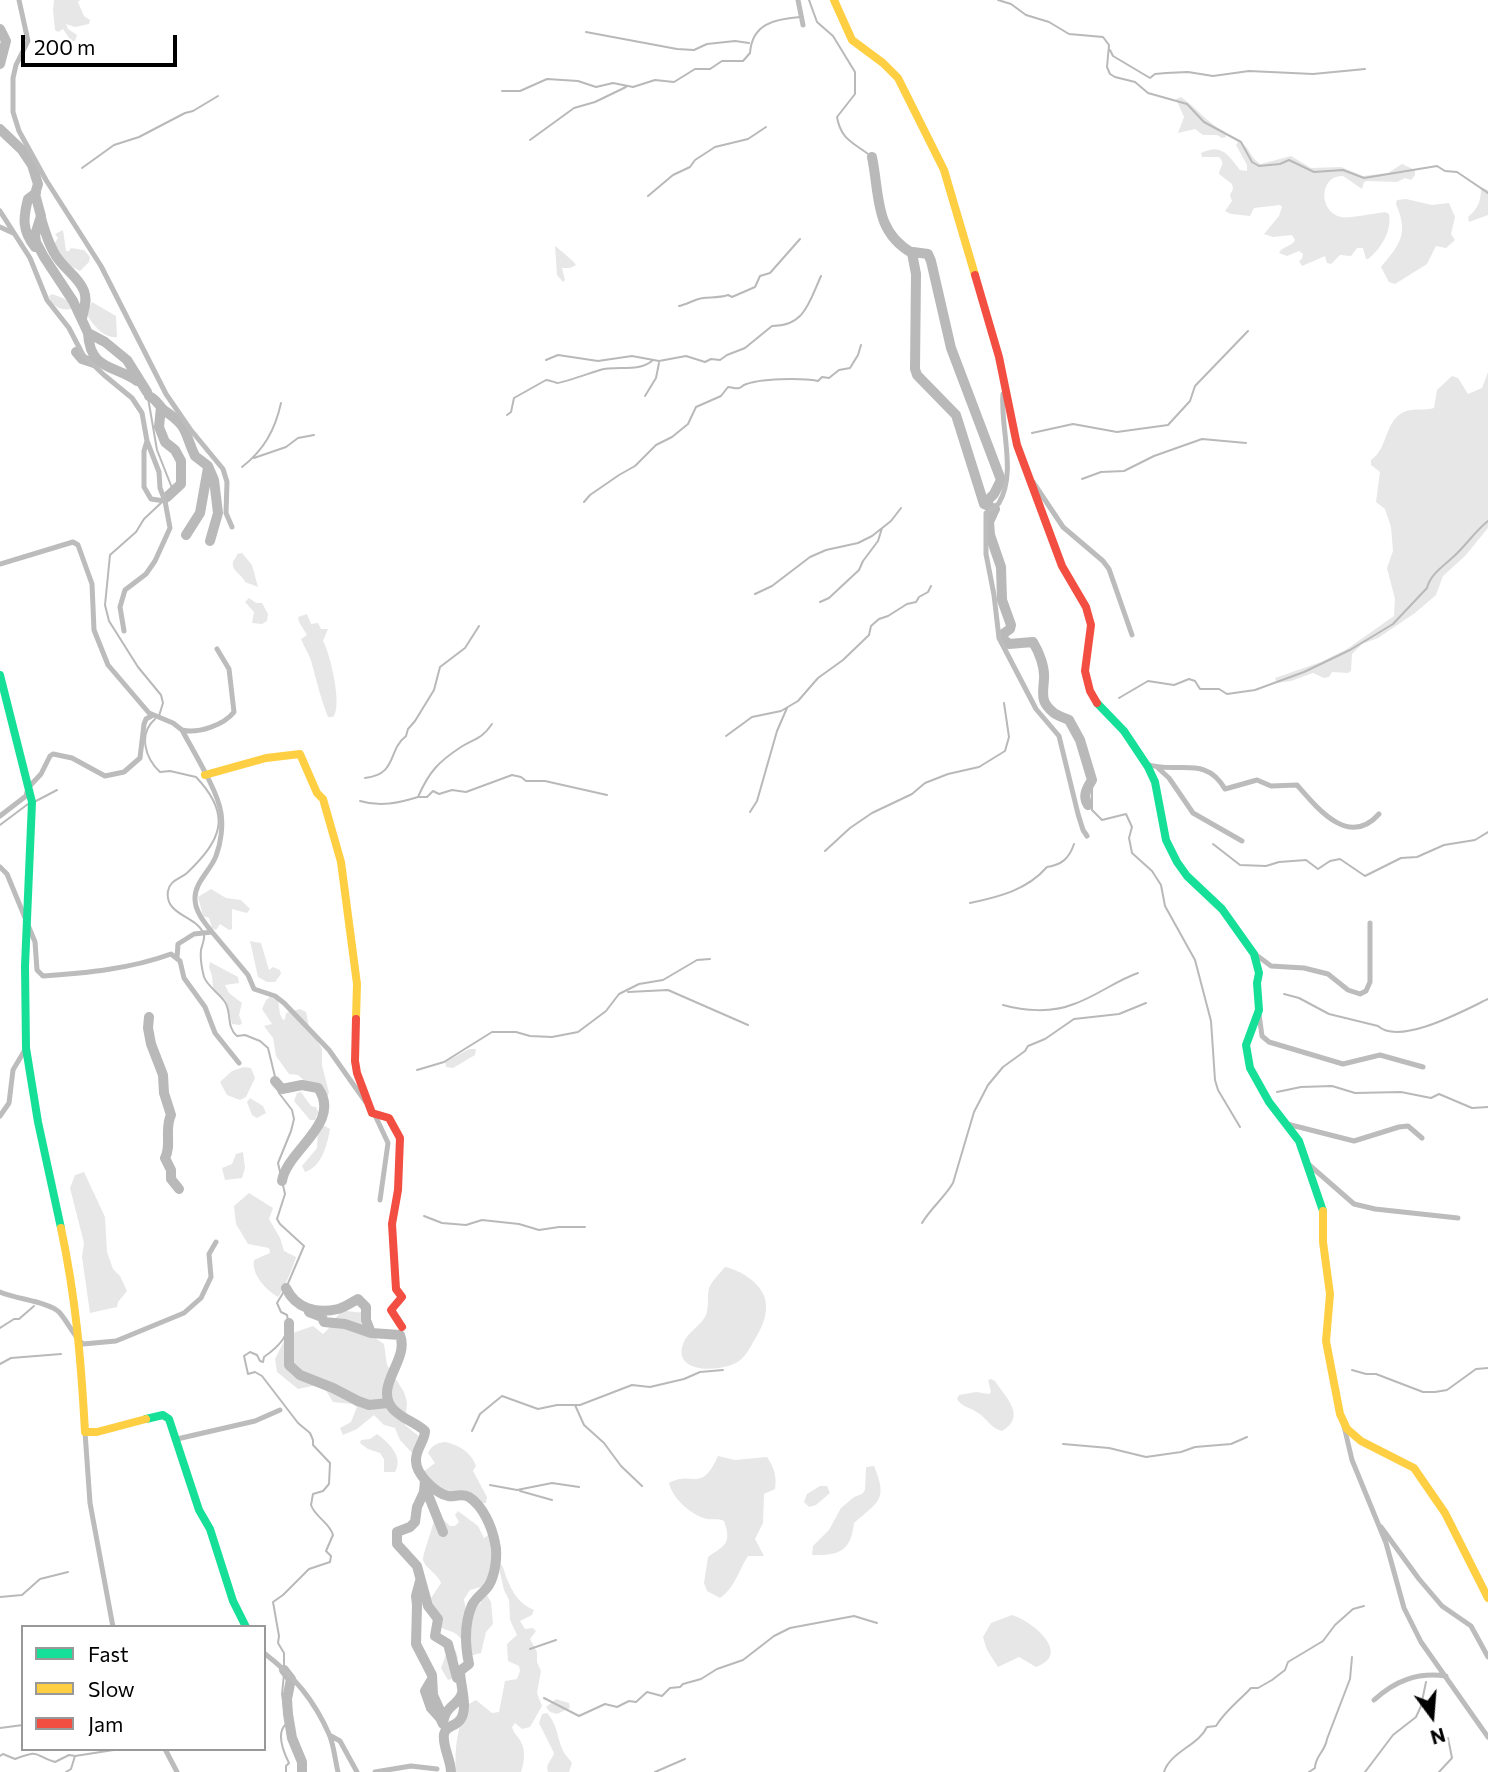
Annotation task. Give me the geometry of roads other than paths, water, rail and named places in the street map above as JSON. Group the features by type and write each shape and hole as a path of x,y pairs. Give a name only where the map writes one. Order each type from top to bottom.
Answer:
{"street":[{"path":"19,0 28,41 16,65 13,78 13,112 19,131 46,180 101,265 166,394 223,469 227,482 226,513 232,527"},
{"path":"798,0 803,25"},
{"path":"834,0 852,40 898,78 944,170 1004,380 1011,424 1062,566 1086,607 1091,625 1085,671 1090,691 1099,706 1125,731 1146,764 1155,782 1166,840 1177,862 1187,876 1222,909 1254,954 1271,966 1304,968 1328,974 1348,990 1360,994 1366,991 1370,982 1370,923"},
{"path":"0,211 30,258 47,300 69,328 83,355 138,405 144,418 147,441 159,471 160,488 170,528 146,574 125,590 120,607 124,631"},
{"path":"0,227 13,233"},
{"path":"1004,380 1001,414 1008,476 998,505 986,513 986,554 999,638 1035,709 1059,736 1078,814 1087,836"},
{"path":"147,441 144,451 144,487 151,499 165,501"},
{"path":"1026,470 1056,520 1109,569 1132,635"},
{"path":"0,564 73,542 78,545 92,584 94,629 108,665 142,707 182,730 219,802 222,825 216,857 197,888 194,897 197,908 212,932 248,975 254,989 275,996 284,1003 329,1050 373,1113 389,1118 400,1138 398,1190 392,1224 396,1290 402,1297 391,1310 402,1327"},
{"path":"182,730 195,732 205,729 234,712 229,669 217,649"},
{"path":"0,676 32,803 24,986 26,1048 38,1122 72,1281 79,1341 86,1475 113,1625"},
{"path":"0,816 22,800 28,788 41,774 50,755 72,758 105,776 124,772 140,758 144,724 146,719 153,715"},
{"path":"205,775 293,753 300,754 317,793 323,799 341,862 357,984 355,1061 373,1113 388,1143 380,1200"},
{"path":"1146,764 1171,769 1196,766 1220,780 1226,789 1257,780 1271,786 1297,785 1324,813 1348,827 1365,827 1379,814"},
{"path":"1158,768 1169,778 1193,813 1242,841"},
{"path":"0,810 9,810"},
{"path":"1,868 12,884 35,942 37,970 43,976 67,975 150,962 171,954 180,961 184,978 205,1007 215,1033 239,1063"},
{"path":"177,958 178,944 194,934 212,932"},
{"path":"1254,954 1259,973 1257,983 1262,1036 1269,1042 1330,1062 1343,1064 1380,1055 1423,1067"},
{"path":"24,986 37,970"},
{"path":"1259,1010 1246,1045 1250,1068 1269,1102 1299,1141 1323,1208 1323,1242 1330,1294 1326,1341 1329,1365 1352,1460 1386,1544 1404,1608 1421,1642 1488,1737"},
{"path":"0,1116 9,1104 13,1070 26,1048"},
{"path":"1287,1124 1354,1140 1408,1126 1422,1138"},
{"path":"1307,1163 1354,1203 1375,1209 1458,1218"},
{"path":"0,1292 58,1311 83,1344 116,1341 184,1313 201,1298 211,1277 209,1254 216,1242"},
{"path":"177,1439 255,1421 280,1410"},
{"path":"1340,1414 1347,1429 1361,1441 1415,1468 1424,1486 1445,1513 1488,1598"},
{"path":"85,1432 97,1432 163,1415 169,1419 199,1510 211,1529 233,1601 245,1625"},
{"path":"1375,1519 1442,1606 1471,1626 1488,1657"},
{"path":"266,1654 284,1667 299,1683 317,1709 331,1736 338,1772"},
{"path":"1374,1700 1403,1679 1420,1675 1446,1676"},
{"path":"331,1736 340,1741 357,1772"},
{"path":"166,1751 177,1772"},
{"path":"375,1772 411,1766 437,1769"}],"waterway":[{"path":"809,0 817,22 833,36 855,72 855,94 837,117 839,125 845,137 872,157"},
{"path":"998,0 1011,4 1026,15 1049,22 1069,34 1103,37 1109,45 1107,67 1110,74 1135,82 1148,93 1187,104 1204,122 1241,142 1252,162 1259,166 1280,164 1289,160 1314,172 1343,170 1364,178 1437,166 1445,171 1457,172 1488,193"},
{"path":"502,91 520,91 547,79 578,81 596,87 613,83 633,87 655,80 674,82 695,69 710,69 722,61 743,61 750,53 755,35 760,29 782,19 800,17"},
{"path":"0,29 6,41 0,64"},
{"path":"586,32 677,49 694,50 707,44 735,41 749,43"},
{"path":"1110,50 1113,56 1150,78 1155,74 1188,72 1213,76 1249,71 1313,74 1365,69"},
{"path":"530,140 574,108 595,102 626,87"},
{"path":"82,168 114,145 139,137 218,96"},
{"path":"648,196 673,175 690,167 695,160 715,147 748,139 766,127"},
{"path":"0,129 22,150 32,165 38,184 35,194 41,216 35,235 44,257 73,301 88,333 105,342 127,360 147,392"},
{"path":"872,157 878,199 885,223 891,234 912,253 916,274 915,369 917,375 956,415 984,504"},
{"path":"35,247 26,230 25,218 28,199 36,193"},
{"path":"41,218 56,256 84,291 82,319"},
{"path":"679,306 697,299 728,295 732,297 755,287 760,276 770,273 800,239"},
{"path":"913,252 928,254 931,261 951,348 1001,480 994,494 984,504 995,509 989,522 990,535 1001,567 1002,600 1011,625 1003,634 1004,640 1009,644 1033,642 1044,670 1044,702 1054,713 1069,720 1080,740 1092,780 1085,795 1088,805"},
{"path":"546,360 558,355 598,361 632,356 659,361 686,356 705,362 711,359 720,360 745,348 772,326 783,325 799,317 809,303 821,276"},
{"path":"1032,433 1073,424 1117,432 1168,425 1190,401 1195,386 1248,331"},
{"path":"88,333 93,354 99,361 137,381"},
{"path":"584,502 590,495 635,466 656,445 688,424 696,407 721,396 728,387 740,388 770,380 818,381 822,377 829,378 839,370 850,368 861,345"},
{"path":"76,352 82,359 94,363"},
{"path":"507,415 511,412 514,398 546,380 560,383 600,370 635,368 653,360"},
{"path":"645,396 656,378 659,363"},
{"path":"147,392 157,450 172,488 167,497"},
{"path":"149,396 182,426 195,456 208,466 214,480 218,513 210,541"},
{"path":"242,467 257,454 268,439 281,403"},
{"path":"161,407 159,427 165,442 175,450 181,461 181,484 167,497"},
{"path":"254,458 286,447 298,438 314,435"},
{"path":"1082,479 1101,472 1124,471 1154,456 1202,439 1246,443"},
{"path":"186,535 200,513 208,468"},
{"path":"159,716 163,703 161,695 138,667 109,621 105,605 110,555 136,532 144,519 161,503"},
{"path":"755,594 772,586 810,557 826,550 858,543 872,536 891,521 901,508"},
{"path":"1119,698 1148,681 1174,685 1189,679 1195,681 1200,689 1219,689 1227,694 1255,690 1304,672 1350,650 1393,624 1427,588 1437,572 1488,521"},
{"path":"820,602 829,598 859,570 878,541 882,528"},
{"path":"726,736 752,717 781,711 798,701 818,678 843,660 869,635 871,626 879,619 916,602 931,586"},
{"path":"365,778 375,776 387,767 396,748 434,690 440,667 465,648 479,626"},
{"path":"825,851 850,828 872,813 912,794 925,783 979,767 1005,751 1009,737 1004,703"},
{"path":"750,812 757,801 777,731 787,708"},
{"path":"155,719 145,739 150,760 160,772 170,771 196,777 208,791 218,816 215,838 208,850 187,873 171,884 168,899 176,911 201,929 204,937 201,953 204,977 225,1002 230,1024 237,1036 245,1035 260,1041 268,1048 279,1093 292,1110 294,1119 278,1163 285,1194 277,1219 304,1246 277,1303 281,1312 287,1315 286,1334 264,1357 263,1362 250,1352 244,1356 248,1374 255,1372 262,1376 298,1423 310,1433 313,1445 330,1463 329,1484 323,1491 313,1494 311,1505 333,1535 326,1551 331,1556 330,1562 309,1569 273,1602 278,1643 284,1653 284,1665"},
{"path":"360,801 389,804 418,797 430,774 440,763 481,736 492,724"},
{"path":"418,797 427,797 433,791 439,794 452,790 466,792 512,775 526,781 545,781 607,795"},
{"path":"1092,780 1092,810 1102,820 1126,814 1132,827 1129,838 1132,853 1152,871 1161,885 1165,906 1195,960 1211,1021 1215,1080 1240,1127"},
{"path":"36,801 57,790"},
{"path":"0,825 28,804"},
{"path":"1213,844 1240,865 1266,866 1306,860 1318,869 1330,861 1340,859 1365,876 1401,858 1417,857 1444,845 1475,840 1488,832"},
{"path":"970,903 1021,887 1047,867 1064,860 1074,844"},
{"path":"417,1070 444,1062 492,1032 552,1037 578,1032 606,1011 619,994 639,984 663,980 697,960 710,959"},
{"path":"1003,1005 1020,1009 1057,1009 1082,1001 1138,973"},
{"path":"628,992 668,990 748,1025"},
{"path":"1284,994 1299,998 1329,1014 1388,1031 1401,1032 1449,1018 1488,999"},
{"path":"922,1223 953,1183 974,1112 988,1085 1003,1067 1028,1046 1045,1039 1074,1019 1119,1014 1146,1003"},
{"path":"149,1017 151,1044 163,1075 164,1093 171,1115 165,1158 171,1170 171,1179 179,1189"},
{"path":"275,1081 282,1089 302,1085 318,1088 324,1101 319,1125 293,1159 282,1181"},
{"path":"1277,1092 1301,1087 1332,1086 1355,1093 1401,1092 1431,1098 1439,1094 1472,1108 1488,1107"},
{"path":"424,1216 442,1223 466,1225 482,1220 519,1224 539,1230 585,1227"},
{"path":"286,1288 295,1301 315,1310 338,1309 358,1299 366,1307 366,1320 371,1333 400,1335 402,1344 389,1382 388,1400 393,1409 425,1431 416,1457 419,1472 443,1494 469,1497 483,1511 492,1530 496,1553 493,1576 487,1588 472,1605 466,1627 469,1664 460,1671 463,1715 444,1734 451,1772"},
{"path":"0,1328 14,1319 19,1319 34,1306"},
{"path":"309,1312 322,1317 324,1322 345,1324 371,1333"},
{"path":"289,1323 289,1365 300,1375 369,1405 388,1403"},
{"path":"0,1364 11,1358 61,1354"},
{"path":"1352,1370 1376,1374 1423,1392 1435,1392 1447,1390 1476,1369 1488,1368"},
{"path":"472,1431 480,1414 502,1396 538,1409 557,1405 580,1405 632,1385 650,1387 684,1379 700,1372 723,1370"},
{"path":"575,1405 584,1425 642,1486"},
{"path":"1063,1444 1109,1448 1146,1457 1195,1447 1231,1444 1247,1437"},
{"path":"425,1480 415,1522 397,1532 397,1544 417,1566 428,1606 438,1619 435,1636 448,1644 457,1678"},
{"path":"490,1485 517,1490 552,1483 579,1487"},
{"path":"425,1487 443,1532"},
{"path":"520,1491 552,1500"},
{"path":"0,1597 22,1595 40,1579 68,1572"},
{"path":"420,1581 416,1596 416,1644 432,1675 433,1695 444,1719"},
{"path":"1164,1772 1172,1759 1198,1739 1207,1727 1216,1726 1251,1688 1258,1688 1272,1680 1285,1670 1288,1662 1323,1641 1335,1625 1353,1609 1364,1606"},
{"path":"544,1698 579,1716 605,1704 617,1707 629,1701 636,1702 647,1692 662,1696 670,1688 701,1679 717,1669 743,1660 774,1636 790,1628 854,1616 877,1623"},
{"path":"530,1649 556,1640"},
{"path":"1309,1772 1315,1768 1350,1679 1352,1657"},
{"path":"284,1670 291,1679 287,1699 288,1714 292,1738 302,1762 302,1772"},
{"path":"284,1674 282,1694 286,1724 281,1737 289,1763 286,1772"},
{"path":"432,1679 425,1691 431,1708 443,1724"},
{"path":"1365,1772 1393,1735 1416,1717 1426,1682"},
{"path":"444,1718 462,1693"},
{"path":"0,1728 21,1725"},
{"path":"1439,1772 1452,1758 1448,1738"},
{"path":"66,1772 71,1769 75,1756 107,1751"},
{"path":"0,1756 3,1754 15,1759 36,1754 55,1762 69,1755 75,1756"},
{"path":"655,1772 685,1759"}]}
